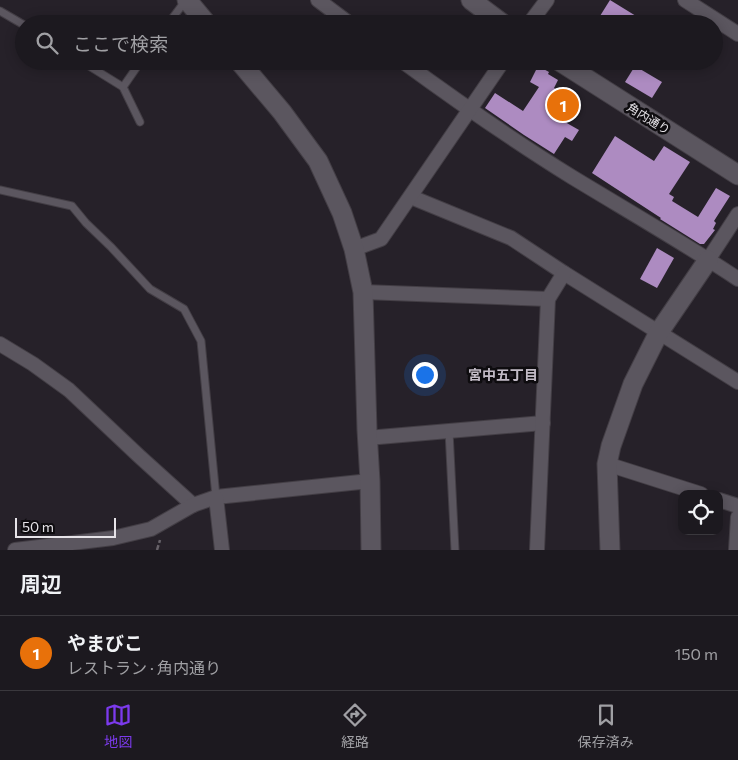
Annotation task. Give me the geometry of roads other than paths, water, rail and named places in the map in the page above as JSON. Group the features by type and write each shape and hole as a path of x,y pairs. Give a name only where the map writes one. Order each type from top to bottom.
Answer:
{"street":[{"path":"186,0 199,15"},
{"path":"318,0 338,15"},
{"path":"471,0 491,15"},
{"path":"536,15 547,0"},
{"path":"685,0 708,15"},
{"path":"723,24 738,34"},
{"path":"247,70 282,112 318,161 342,214 354,249 364,292 367,438 370,481 370,550"},
{"path":"414,70 470,110 571,176 738,279"},
{"path":"354,249 381,239 497,70"},
{"name":"角内通り","path":"573,70 738,174"},
{"path":"411,196 511,238 738,382"},
{"path":"610,550 608,464 611,446 633,384 659,332 738,214"},
{"path":"538,550 548,299 564,273"},
{"path":"364,292 548,299"},
{"path":"0,344 70,390 193,505"},
{"path":"367,438 543,423"},
{"path":"608,464 689,490"},
{"path":"15,550 113,538 151,529 193,505 216,497 370,481"},
{"path":"216,497 222,550"},
{"path":"723,501 738,506"},
{"path":"736,550 738,517"}],"lane":[{"path":"175,15 186,0"},
{"path":"0,10 15,19"},
{"path":"95,70 122,88 140,122"},
{"path":"122,88 135,70"},
{"path":"0,190 72,206 150,289 184,309 201,341 216,497"},
{"path":"449,431 454,550"}],"place":[{"name":"やまびこ","path":"563,105"}],"district":[{"name":"宮中五丁目","path":"503,374"}]}
